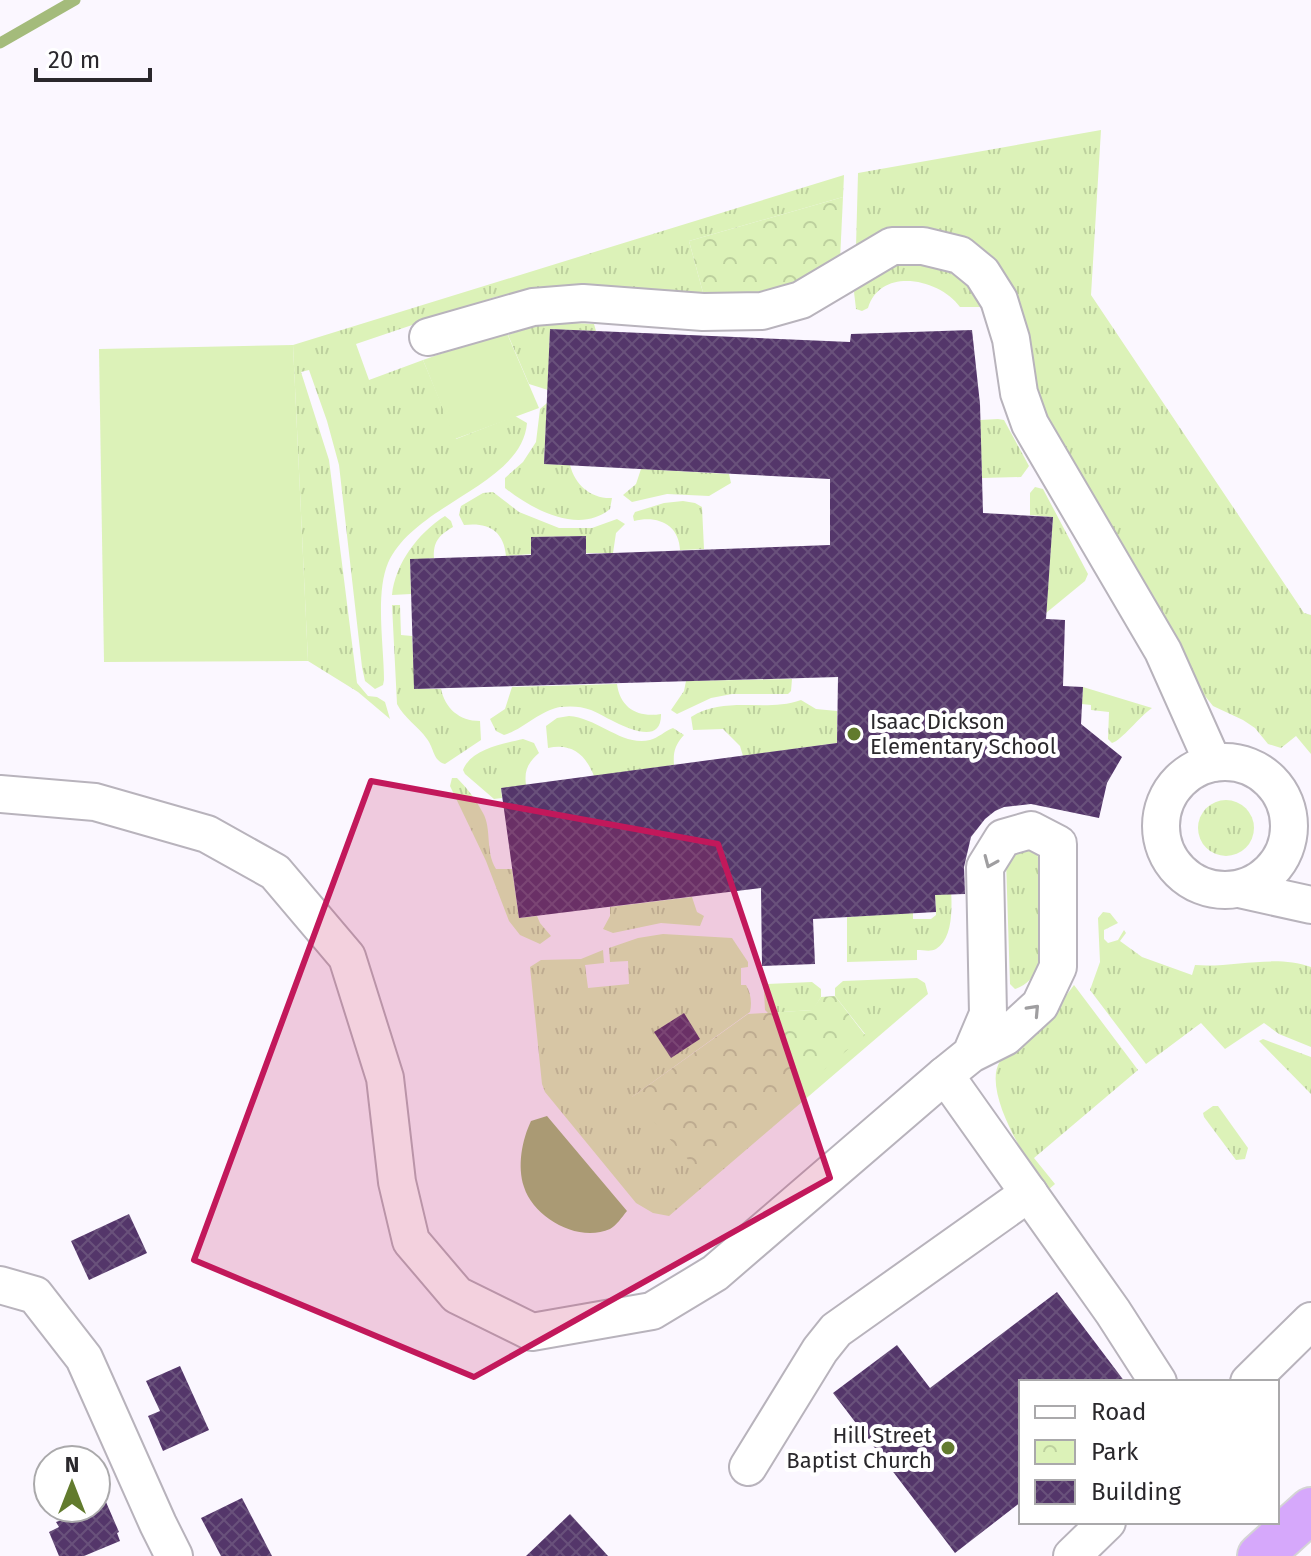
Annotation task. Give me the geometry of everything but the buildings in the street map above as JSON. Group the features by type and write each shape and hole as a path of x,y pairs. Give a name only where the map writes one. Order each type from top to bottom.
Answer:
{"highway":[{"path":"1260,1556 1311,1510"}],"street":[{"path":"428,337 533,307 583,303 703,312 762,311 801,300 892,246 923,246 960,255 982,273 999,300 1011,339 1019,393 1030,424 1163,651 1213,763"},
{"path":"1239,889 1259,881 1276,866 1286,846 1300,837 1273,784 1256,770 1235,763 1213,763 1192,771 1177,783 1166,800 1161,819 1162,839 1169,858 1181,874 1198,884 1217,890 1239,889 1311,905"},
{"path":"0,794 95,802 207,834 275,872 347,957 385,1078 397,1182 411,1241 457,1295 532,1332 652,1311 715,1273 958,1065 1005,1037 1040,1005 1058,967 1058,844 1031,830 1003,838 985,867 988,1014 958,1065"},
{"path":"958,1065 1029,1193 1157,1380"},
{"path":"748,1467 820,1350 836,1330 1029,1193"},
{"path":"0,1285 35,1295 84,1358 174,1556"},
{"path":"1251,1380 1311,1321"},
{"path":"1072,1556 1105,1524"}],"highlighted area":[{"path":"371,781 718,844 830,1178 474,1377 194,1260"}],"green space":[{"path":"1101,130 1091,295 1304,613 1311,615 1311,754 1296,736 1281,748 1268,744 1255,728 1213,706 1193,681 1042,427 997,274 856,247 858,173"},
{"path":"844,175 843,197 689,241 705,300 528,291 495,297 356,344 369,380 423,360 456,439 515,416 527,423 521,444 507,463 420,525 402,542 388,563 381,605 384,680 383,685 375,689 365,681 362,667 339,465 309,370 301,372 329,460 357,683 368,696 385,702 390,719 358,692 308,661 293,345"},
{"path":"843,197 840,260 773,297 705,300 689,241"},
{"path":"903,261 949,272 967,285 980,307 960,307 939,289 911,281 885,286 875,295 868,308 862,311 856,309 854,292 867,275"},
{"path":"554,322 594,324 596,331 550,329 548,390 529,384 508,335"},
{"path":"506,331 539,408 455,439 423,360"},
{"path":"293,345 308,661 104,662 99,349"},
{"path":"547,403 544,464 570,465 585,489 597,496 612,498 610,509 598,516 584,520 556,516 528,504 505,488 505,478 523,462 536,442 540,409"},
{"path":"980,420 1004,420 1029,466 1021,477 982,478"},
{"path":"641,469 729,474 731,483 709,496 667,494 632,502 623,495 636,484"},
{"path":"1035,487 1043,489 1088,574 1085,581 1046,613 1053,517 1030,515 1030,493"},
{"path":"493,492 519,512 559,528 592,528 617,519 625,524 616,533 613,553 586,553 585,536 531,537 531,554 506,556 498,534 480,525 464,525 459,515 461,506 483,493"},
{"path":"683,501 702,507 704,549 680,550 676,534 665,524 651,519 634,521 635,512"},
{"path":"445,516 453,527 438,540 434,558 410,560 411,594 392,595 398,572 410,550 426,531"},
{"path":"392,605 400,605 401,635 412,636 415,689 441,689 454,712 466,719 480,721 481,740 445,764 438,760 427,739 397,704"},
{"path":"792,679 788,694 732,694 711,698 677,714 671,710 684,691 686,681"},
{"path":"617,684 622,699 632,710 661,714 659,726 642,732 591,710 572,706 552,709 504,735 496,731 490,719 505,709 512,687"},
{"path":"1083,687 1152,708 1112,743 1108,739 1109,712 1091,710 1091,705 1082,704"},
{"path":"801,700 816,709 837,711 837,743 743,756 740,746 723,729 693,730 691,717 705,710 732,705 787,704"},
{"path":"569,716 640,741 656,738 673,728 684,735 675,749 674,765 594,776 577,752 564,747 548,748 546,726 557,718"},
{"path":"523,739 534,743 539,753 528,767 526,785 501,788 502,798 494,799 465,774 463,770 467,763 480,752"},
{"path":"452,778 457,778 465,786 483,813 496,869 512,869 519,918 537,916 551,936 540,944 520,935 509,921 486,861 450,786"},
{"path":"1226,800 1246,808 1254,828 1246,848 1226,856 1206,848 1198,828 1206,808"},
{"path":"1026,845 1036,852 1040,862 1044,934 1037,969 1028,981 1015,989 1010,984 1006,861 1008,854"},
{"path":"949,863 952,909 948,933 943,942 934,950 917,950 917,960 847,962 847,917 913,913 913,919 931,919 936,915 935,893"},
{"path":"692,897 697,912 704,916 700,926 661,923 613,933 603,929 610,916 610,907"},
{"path":"1103,912 1110,913 1118,923 1104,930 1104,939 1108,943 1118,940 1124,930 1126,933 1120,941 1142,957 1192,975 1195,965 1268,961 1311,967 1311,1047 1279,1034 1264,1023 1225,1049 1201,1023 1146,1064 1090,990 1100,962 1098,918"},
{"path":"663,934 732,938 748,962 748,967 741,968 741,985 746,985 749,991 750,1012 632,1097 865,1034 835,996 835,988 843,981 917,978 925,983 928,994 669,1216 653,1213 636,1203 545,1092 530,967 541,960 581,959 603,950 604,963 585,965 588,988 629,984 628,961 610,962 609,948 638,938"},
{"path":"812,982 821,989 821,997 813,1010 768,1013 765,1010 764,991 767,984"},
{"path":"1074,985 1138,1070 1034,1158 1055,1184 1048,1190 1010,1128 997,1091 996,1074 1006,1053 1048,1015"},
{"path":"835,996 865,1035 701,1174 632,1097 748,1014 812,1010 821,997"},
{"path":"1263,1039 1311,1057 1311,1094 1259,1041"},
{"path":"1218,1106 1248,1148 1245,1159 1236,1160 1204,1117 1203,1113"}],"shaded area":[{"path":"547,1116 627,1211 610,1229 584,1233 571,1230 547,1218 529,1198 521,1170 523,1145 531,1121"}],"waterway":[{"path":"0,43 75,0"}],"place":[{"name":"Isaac Dickson Elementary School","path":"854,734"},
{"name":"Hill Street Baptist Church","path":"948,1448"}]}
